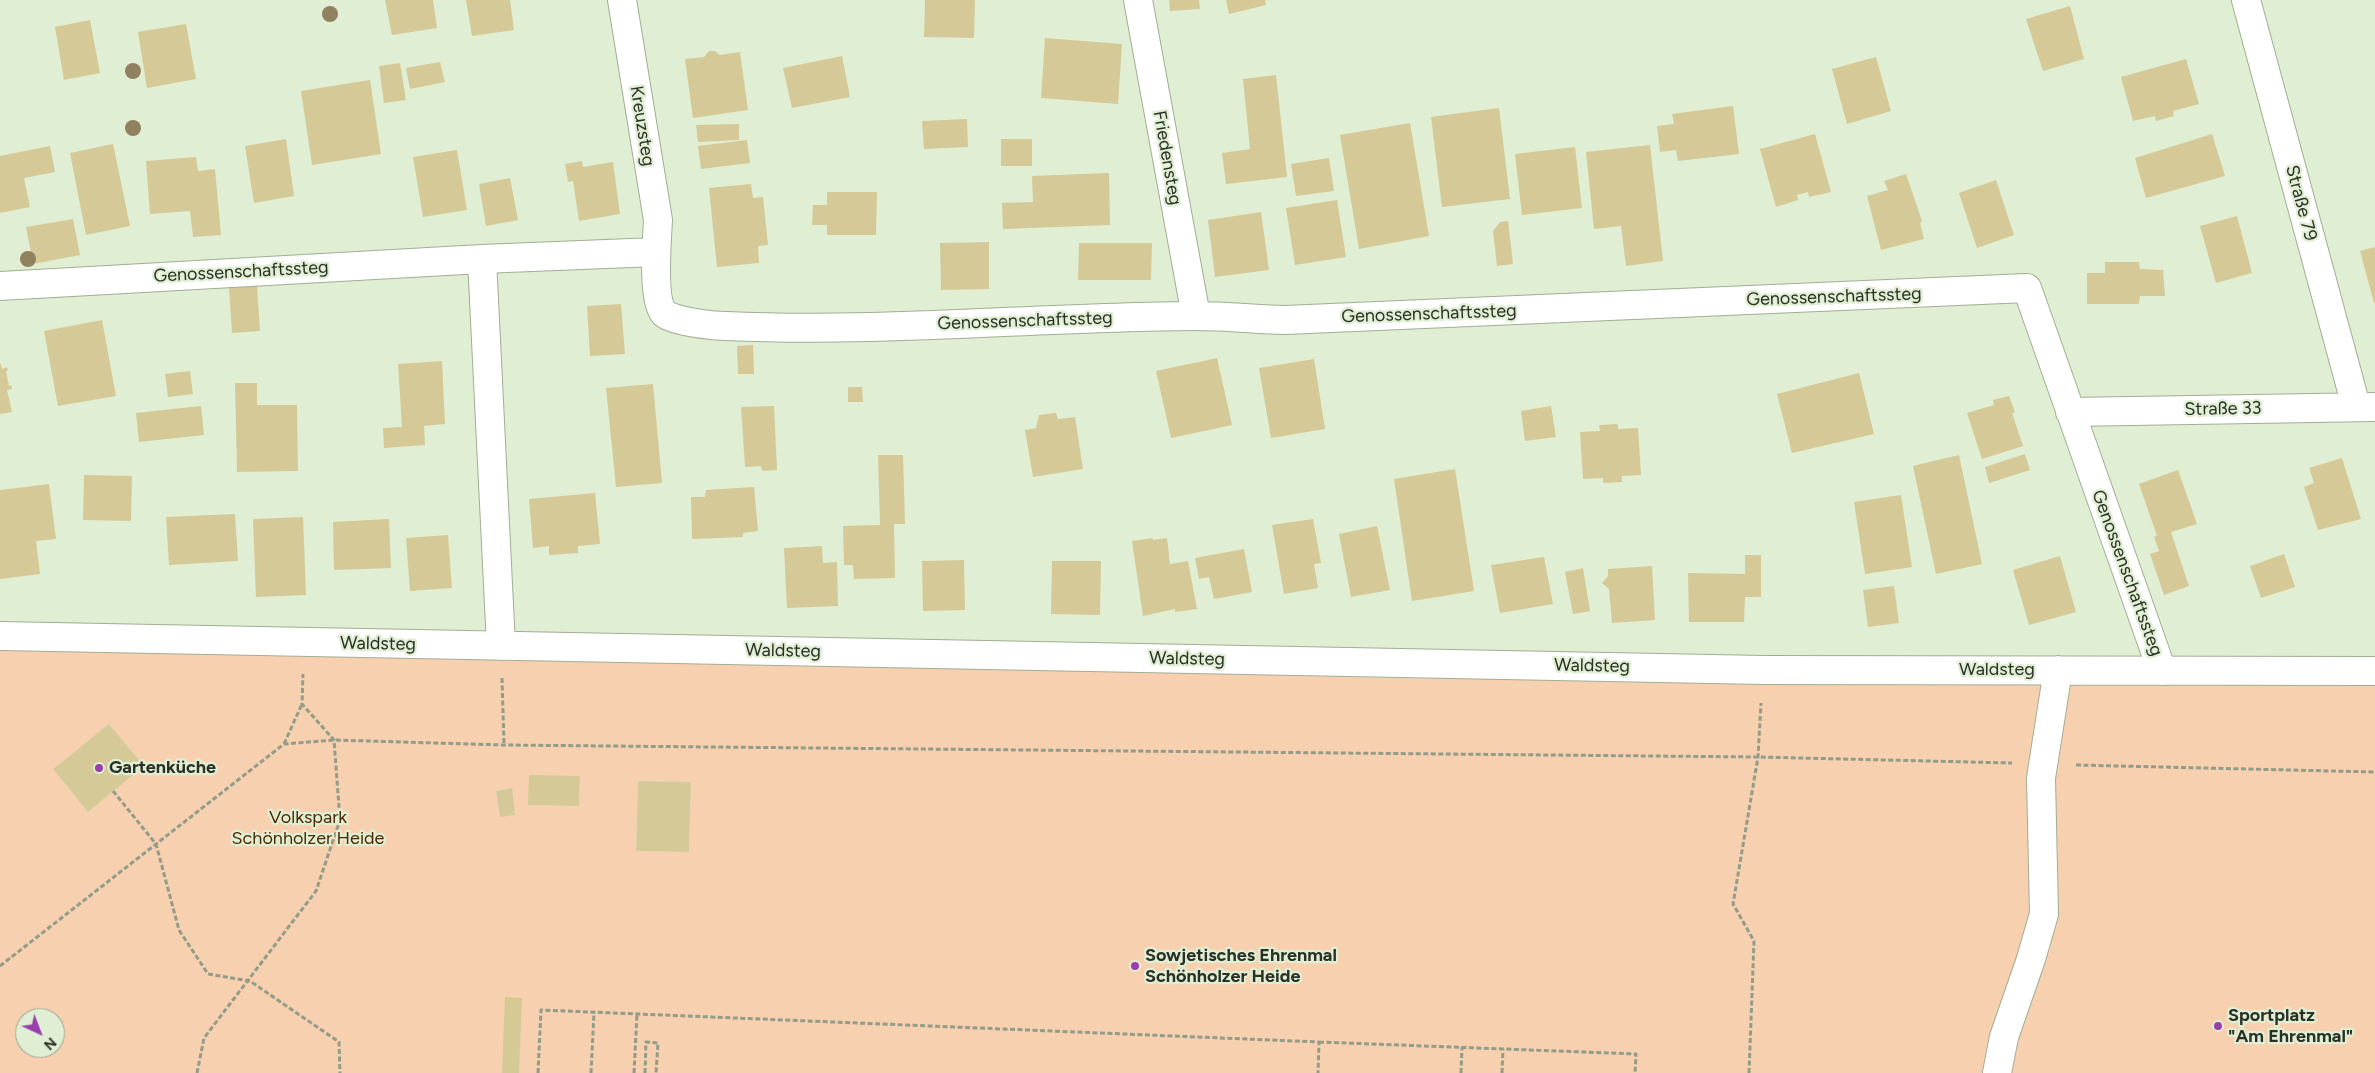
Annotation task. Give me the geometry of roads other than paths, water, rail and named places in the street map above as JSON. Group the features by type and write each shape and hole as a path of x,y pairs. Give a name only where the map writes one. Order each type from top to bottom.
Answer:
{"street":[{"name":"Kreuzsteg","path":"622,0 658,220 656,252"},
{"name":"Friedensteg","path":"1138,0 1196,316"},
{"name":"Straße 79","path":"2246,0 2366,407"},
{"name":"Genossenschaftssteg","path":"0,286 482,259 656,252 658,302 664,314 674,319 724,326 804,327 1196,316 1285,320 2027,288 2162,671"},
{"path":"482,259 501,646"},
{"name":"Straße 33","path":"2070,412 2366,407"},
{"name":"Waldsteg","path":"0,636 1763,670 2375,671"},
{"path":"1997,1073 2004,1037 2032,960 2044,914 2040,778 2058,670"}],"place":[{"name":"Gartenküche","path":"99,768"},
{"name":"Sowjetisches Ehrenmal Schönholzer Heide","path":"1135,966"},
{"name":"Sportplatz \"Am Ehrenmal\"","path":"2218,1026"}],"park label":[{"name":"Volkspark Schönholzer Heide","path":"308,828"}]}
